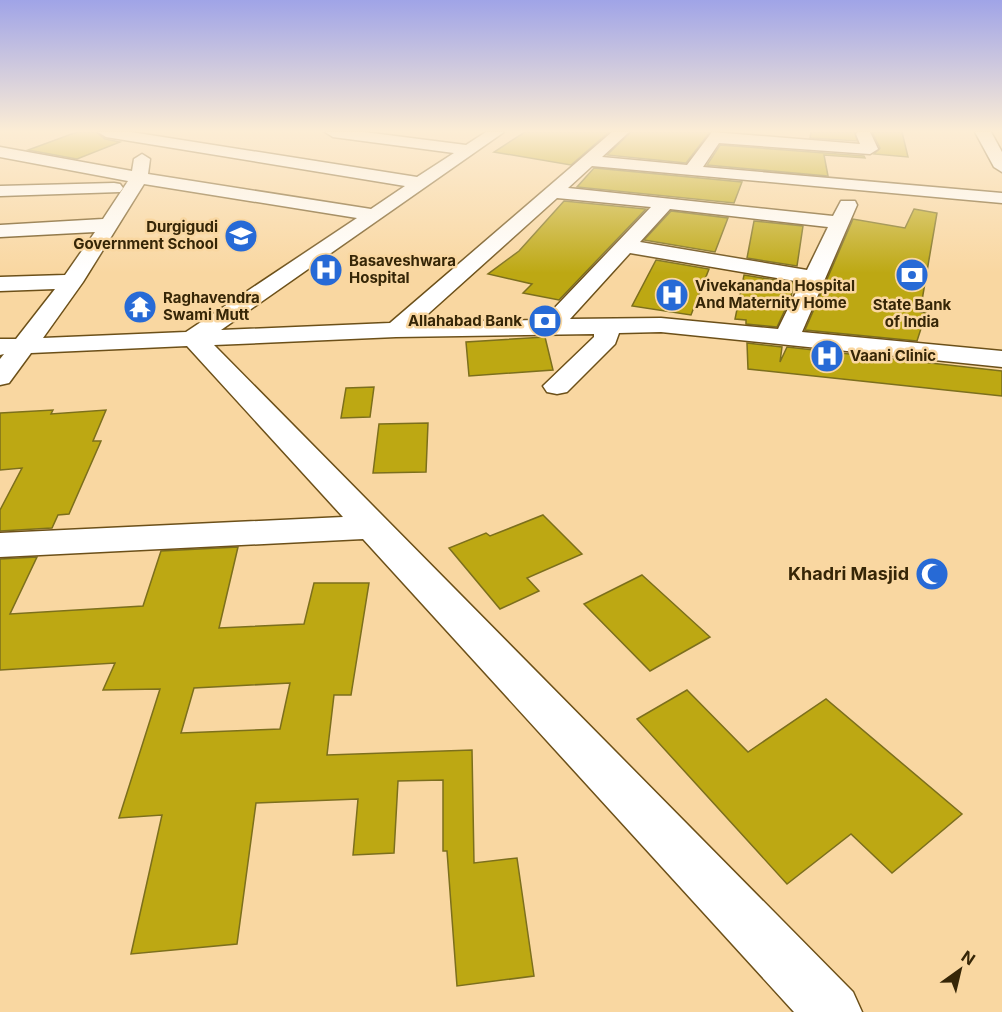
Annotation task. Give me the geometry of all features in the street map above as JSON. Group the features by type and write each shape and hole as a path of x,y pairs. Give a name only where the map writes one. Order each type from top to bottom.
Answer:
{"street":[{"path":"120,179 374,215"},
{"path":"0,377 12,347 72,282 138,179"},
{"path":"398,179 419,183"},
{"path":"193,338 425,179"},
{"path":"396,330 567,179"},
{"path":"784,179 1002,198"},
{"path":"787,337 840,223 848,185 844,179"},
{"path":"0,191 137,183"},
{"path":"553,192 840,223"},
{"path":"551,326 665,203"},
{"path":"0,231 108,225"},
{"path":"624,246 814,278"},
{"path":"0,284 72,282"},
{"path":"12,347 396,330 661,325 1002,359"},
{"path":"557,386 606,339 607,326"},
{"path":"193,338 833,1012"},
{"path":"0,545 374,528"}],"building":[{"path":"584,179 713,179 742,182 734,203 577,187"},
{"path":"564,201 646,209 559,300 523,293 532,284 488,274 519,251"},
{"path":"914,209 937,213 920,312 926,313 917,341 805,330 853,219 905,228"},
{"path":"671,211 728,218 715,252 644,240"},
{"path":"754,221 803,226 797,266 747,258"},
{"path":"656,260 709,269 691,315 632,306"},
{"path":"744,275 794,283 791,297 777,327 746,324 746,320 735,319"},
{"path":"545,337 553,370 469,376 466,342"},
{"path":"747,343 782,347 780,362 787,347 1002,371 1002,396 748,369"},
{"path":"374,387 370,417 341,418 346,388"},
{"path":"53,410 51,414 106,410 93,441 101,441 69,514 58,515 52,528 0,531 0,510 22,468 0,470 0,413"},
{"path":"428,423 426,472 373,473 379,424"},
{"path":"543,515 582,554 527,578 539,591 500,609 449,548 486,533 490,536"},
{"path":"238,547 219,628 304,624 314,583 369,583 351,695 334,695 327,755 472,750 474,863 517,858 534,976 457,986 447,851 443,851 443,780 398,781 394,853 353,855 358,799 256,803 237,944 131,954 162,815 119,818 160,689 103,690 115,663 0,670 0,559 37,557 10,614 143,606 161,551","holes":["290,683 280,729 181,733 194,688"]},
{"path":"642,575 710,637 650,671 584,604"},
{"path":"687,690 748,752 826,699 962,814 892,873 851,834 787,884 637,719"}],"place":[{"name":"Durgigudi Government School","path":"241,236"},
{"name":"Basaveshwara Hospital","path":"326,270"},
{"name":"State Bank of India","path":"912,275"},
{"name":"Vivekananda Hospital And Maternity Home","path":"672,295"},
{"name":"Raghavendra Swami Mutt","path":"140,307"},
{"name":"Allahabad Bank","path":"545,321"},
{"name":"Vaani Clinic","path":"827,356"},
{"name":"Khadri Masjid","path":"932,574"}]}
